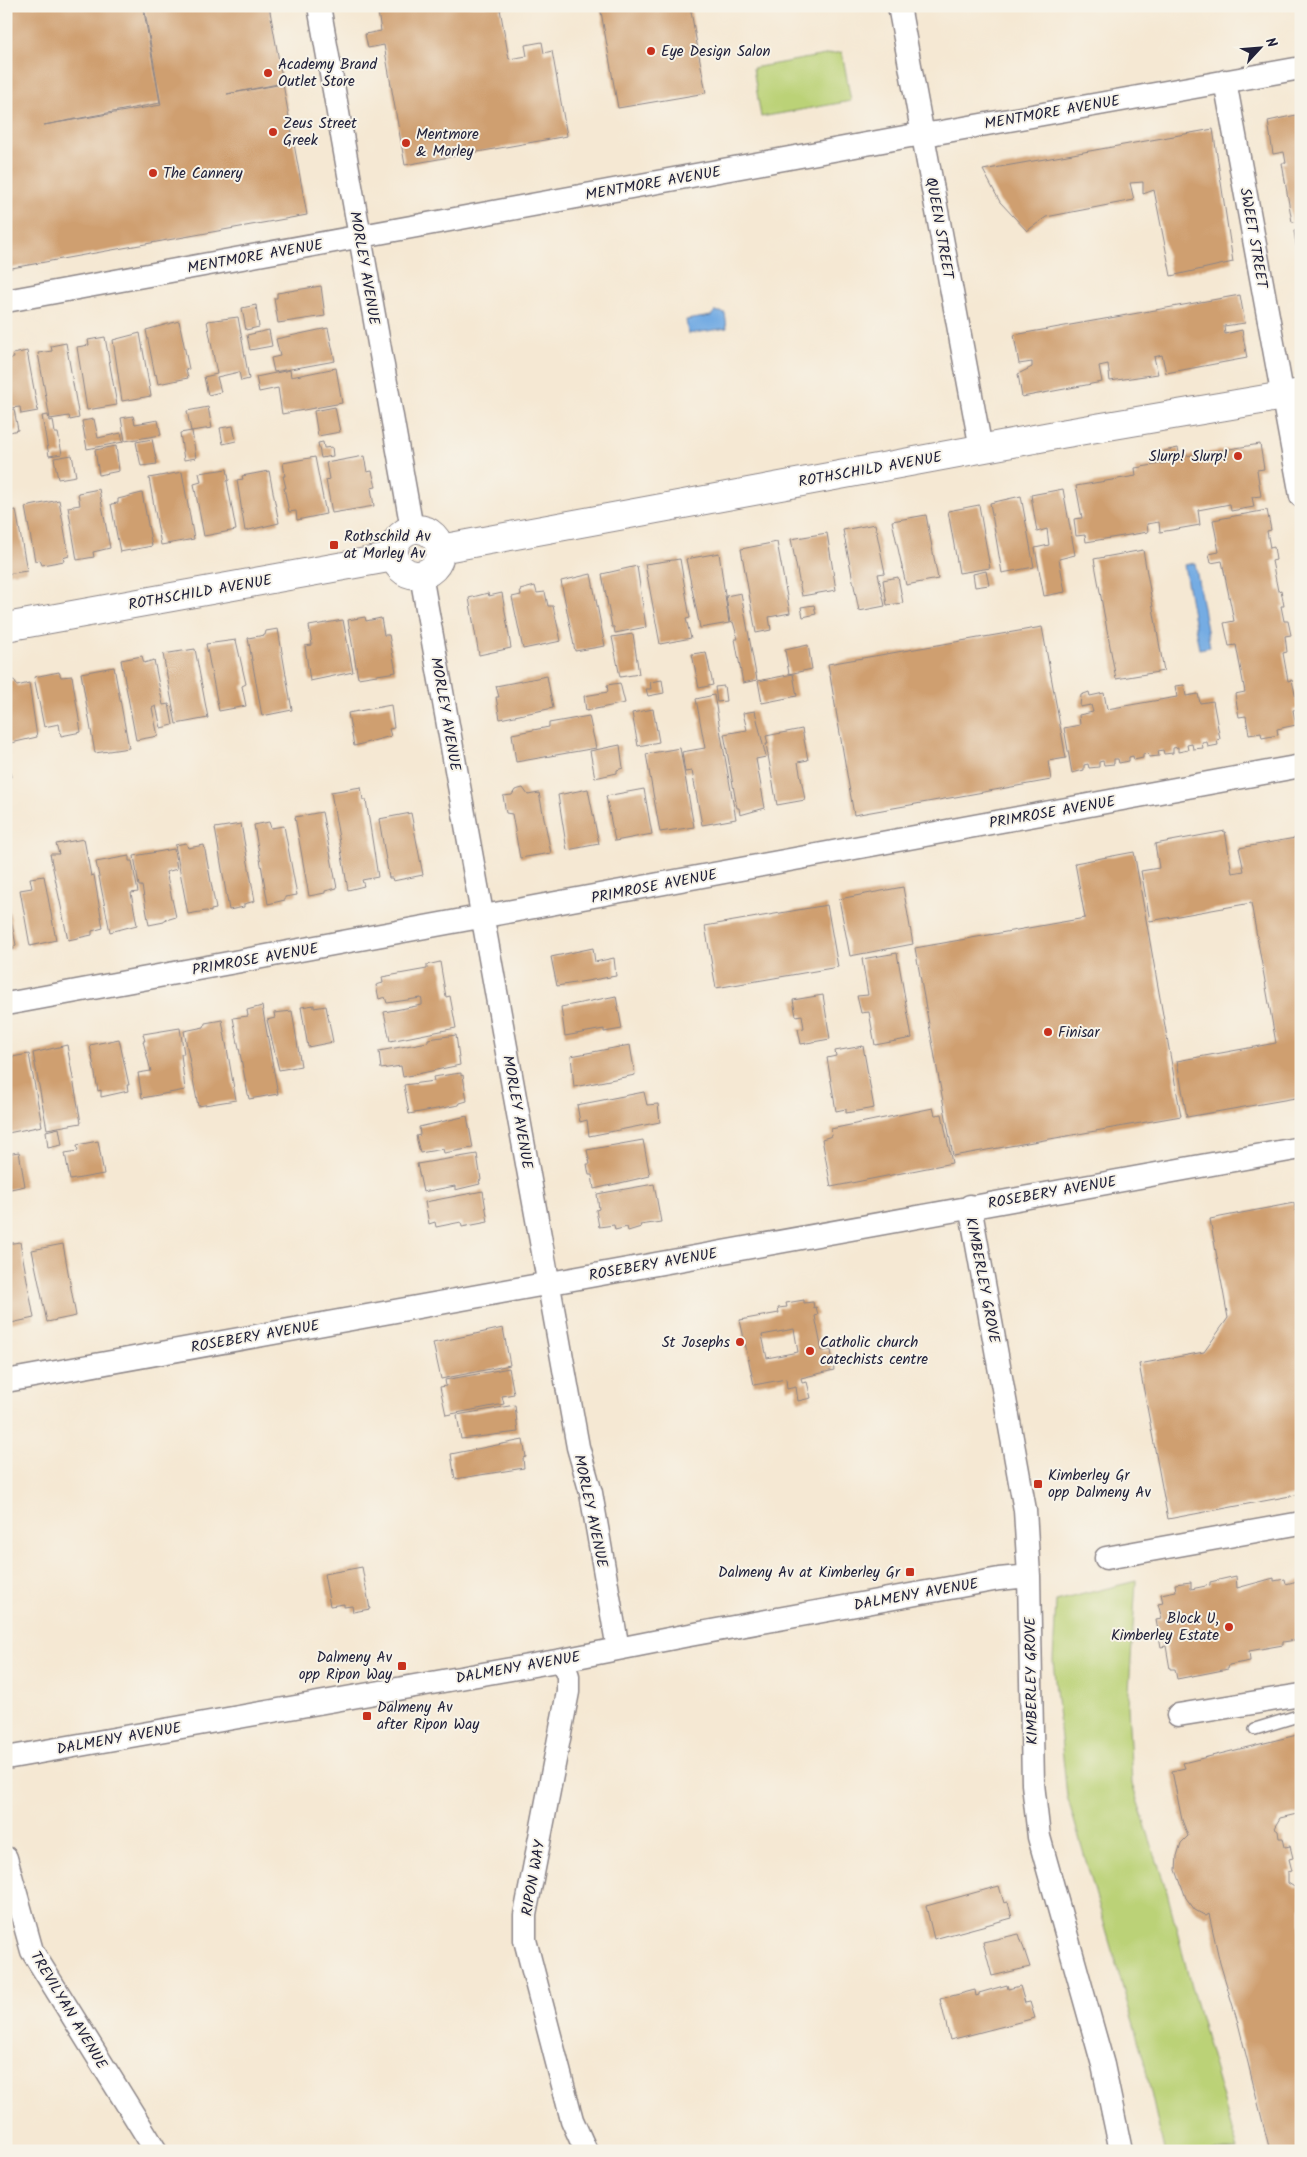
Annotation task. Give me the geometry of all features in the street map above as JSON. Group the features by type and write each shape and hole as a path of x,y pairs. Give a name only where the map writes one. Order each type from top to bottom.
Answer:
{"street":[{"name":"MORLEY AVENUE","path":"318,6 412,529"},
{"name":"QUEEN STREET","path":"899,6 981,449"},
{"name":"MENTMORE AVENUE","path":"6,301 1301,68"},
{"name":"SWEET STREET","path":"1225,81 1292,395 1301,496"},
{"name":"ROTHSCHILD AVENUE","path":"440,549 981,449 1292,395"},
{"path":"412,529 427,531 433,536 440,549 439,558 435,566 429,572 421,575 407,573 394,557 397,539 412,529"},
{"name":"ROTHSCHILD AVENUE","path":"6,627 394,557"},
{"name":"MORLEY AVENUE","path":"421,575 578,1447 591,1493 618,1649"},
{"name":"PRIMROSE AVENUE","path":"6,1004 483,918 1301,766"},
{"name":"ROSEBERY AVENUE","path":"6,1381 970,1206 1301,1148"},
{"name":"KIMBERLEY GROVE","path":"970,1206 1025,1510 1029,1576 1033,1784 1039,1837 1103,2065 1121,2151"},
{"path":"1106,1558 1301,1523"},
{"name":"DALMENY AVENUE","path":"6,1758 562,1660 980,1582 1029,1576"},
{"name":"RIPON WAY","path":"562,1660 568,1676 568,1692 525,1915 525,1940 572,2120 586,2151"},
{"path":"1178,1715 1301,1695"},
{"name":"TREVILYAN AVENUE","path":"6,1858 32,1951 156,2151"}],"lane":[{"path":"1255,1729 1301,1715"}],"green space":[{"path":"842,52 851,101 761,117 753,68"},
{"path":"1136,1581 1128,1706 1132,1784 1167,1892 1191,1986 1238,2151 1164,2151 1143,2057 1067,1796 1053,1661 1056,1601"}],"water":[{"path":"715,311 725,313 727,328 688,334 686,320 711,316"},
{"path":"1195,563 1210,647 1199,649 1184,565"}],"building":[{"path":"6,6 143,6 160,103 44,125 161,105 144,6 269,6 283,83 227,94 283,84 307,215 6,269"},
{"path":"377,6 513,6 500,9 509,59 527,56 525,45 542,42 544,53 552,51 567,136 405,165 384,45 368,48 365,34 381,31"},
{"path":"600,6 690,6 706,93 618,108"},
{"path":"1301,114 1301,221 1292,222 1282,163 1286,163 1284,152 1273,154 1268,121"},
{"path":"1213,129 1233,262 1171,276 1154,190 1143,194 1143,182 1130,183 1134,200 1046,217 1027,231 1000,202 983,170"},
{"path":"1301,230 1301,257 1298,257 1294,231"},
{"path":"321,286 325,316 278,323 274,298 277,298 277,293"},
{"path":"1240,295 1245,323 1224,326 1225,334 1242,330 1247,358 1166,373 1162,355 1154,357 1158,374 1110,381 1108,364 1099,366 1102,382 1022,397 1018,374 1032,367 1032,362 1019,364 1014,335"},
{"path":"256,305 259,327 246,330 242,308"},
{"path":"238,317 249,379 241,381 239,372 217,377 221,392 208,395 204,377 217,374 207,321"},
{"path":"179,321 189,369 186,369 188,378 158,384 146,330"},
{"path":"328,328 335,361 274,372 271,358 280,356 276,339"},
{"path":"269,330 272,346 250,350 247,335"},
{"path":"140,333 151,396 122,401 113,340"},
{"path":"105,337 117,405 87,410 77,347 89,345 88,340"},
{"path":"66,343 79,418 70,420 69,416 50,419 38,353 52,351 51,346"},
{"path":"27,351 38,411 21,414 20,407 10,408 6,389 6,359 14,358 13,354"},
{"path":"336,368 342,403 282,414 278,388 259,392 256,377 290,370 291,377"},
{"path":"6,406 8,411 14,409 18,430 6,433"},
{"path":"208,407 212,428 191,431 187,411"},
{"path":"335,407 340,432 318,436 314,411"},
{"path":"48,415 49,421 53,420 55,433 58,433 62,454 49,456 42,416"},
{"path":"133,416 135,424 158,420 161,435 125,441 121,418"},
{"path":"94,419 98,438 121,433 123,442 87,449 82,421"},
{"path":"233,426 236,441 223,444 220,428"},
{"path":"192,431 196,458 184,460 180,433"},
{"path":"152,439 157,464 141,466 136,442"},
{"path":"323,442 324,448 332,447 333,456 321,458 318,443"},
{"path":"1260,444 1264,469 1257,470 1261,496 1252,497 1254,507 1231,511 1230,504 1198,510 1200,525 1160,532 1159,522 1147,524 1148,532 1086,542 1085,535 1076,536 1074,519 1082,518 1076,486 1136,476 1135,468 1166,463 1164,451 1178,448 1180,457"},
{"path":"116,446 119,471 99,475 95,450"},
{"path":"72,455 76,476 58,479 54,458"},
{"path":"364,456 367,472 372,471 376,487 371,488 374,506 332,513 326,480 329,479 326,463"},
{"path":"315,457 326,514 297,520 296,511 289,512 284,488 286,488 283,476 285,476 283,463"},
{"path":"227,469 229,480 227,481 236,530 204,536 194,484 201,482 199,473"},
{"path":"269,471 279,523 245,531 237,480 243,479 242,476"},
{"path":"182,472 194,539 161,545 149,478"},
{"path":"99,489 110,548 93,552 94,557 77,560 68,507 80,505 78,493"},
{"path":"1063,489 1075,555 1059,559 1065,592 1044,596 1035,548 1049,545 1047,529 1037,532 1031,495"},
{"path":"142,493 152,546 120,552 111,504 118,503 118,499"},
{"path":"1021,496 1034,567 1002,573 990,503"},
{"path":"59,500 69,556 63,558 64,561 42,565 40,560 35,561 25,507"},
{"path":"979,505 990,568 959,573 948,511"},
{"path":"16,510 27,571 6,574 6,512"},
{"path":"1267,510 1271,530 1267,531 1270,548 1274,547 1276,560 1272,561 1278,591 1281,590 1284,606 1281,606 1284,621 1288,621 1291,635 1285,636 1287,652 1283,653 1288,681 1292,680 1298,709 1293,710 1296,725 1277,729 1278,735 1262,738 1261,733 1249,735 1246,716 1239,717 1235,694 1245,692 1236,645 1229,646 1224,623 1234,621 1222,561 1211,563 1209,554 1219,552 1213,520"},
{"path":"926,515 938,579 906,585 892,521"},
{"path":"875,524 885,573 878,574 885,606 859,611 843,530"},
{"path":"827,533 836,590 802,596 791,539"},
{"path":"777,542 790,613 769,617 771,630 756,633 741,549"},
{"path":"1143,550 1164,671 1116,679 1094,559"},
{"path":"719,553 729,623 700,628 686,559"},
{"path":"680,559 690,618 686,619 691,638 660,644 645,564"},
{"path":"637,566 646,627 615,633 614,627 612,627 602,574"},
{"path":"986,571 989,585 975,587 973,574"},
{"path":"591,574 605,646 575,651 561,581"},
{"path":"898,577 903,603 887,605 883,580"},
{"path":"535,586 537,593 545,592 548,606 553,606 561,641 523,649 512,597 521,595 520,590"},
{"path":"488,593 489,596 502,593 511,648 479,655 469,598"},
{"path":"741,593 757,680 743,683 735,639 738,639 733,622 730,623 726,596"},
{"path":"814,605 816,614 803,617 801,607"},
{"path":"365,617 366,621 381,618 384,635 389,635 396,672 358,678 348,620"},
{"path":"343,620 353,672 310,681 305,646 312,645 309,626"},
{"path":"1042,627 1066,758 1048,761 1051,780 854,815 828,664"},
{"path":"278,629 292,710 262,716 248,638 265,635 266,631"},
{"path":"633,634 639,674 620,677 612,637"},
{"path":"236,640 246,684 242,686 246,706 219,711 206,644"},
{"path":"808,645 812,669 789,674 785,650"},
{"path":"195,649 208,718 176,724 163,654"},
{"path":"706,652 713,685 699,688 692,654"},
{"path":"142,656 144,663 154,660 163,705 169,704 173,725 161,728 156,706 152,708 158,736 136,740 121,660"},
{"path":"114,667 129,748 95,753 81,673"},
{"path":"59,672 61,677 72,676 81,732 61,736 59,724 44,727 34,677"},
{"path":"793,674 797,696 762,703 758,681"},
{"path":"547,676 553,708 500,719 496,697 499,697 496,686"},
{"path":"14,680 17,686 29,683 37,737 7,744 6,681"},
{"path":"662,680 664,693 648,696 646,689 651,689 650,682"},
{"path":"620,683 625,703 586,711 584,696 608,692 607,685"},
{"path":"1184,685 1186,696 1198,694 1200,703 1213,701 1220,739 1217,740 1218,745 1208,747 1207,742 1202,743 1203,748 1193,749 1192,744 1187,745 1188,750 1178,752 1178,747 1173,748 1173,753 1164,754 1163,750 1158,751 1159,756 1149,757 1148,753 1143,754 1143,758 1134,760 1133,756 1129,757 1129,761 1119,763 1118,759 1114,759 1114,764 1104,765 1103,761 1099,762 1099,767 1089,768 1088,764 1084,765 1084,770 1072,773 1064,728 1080,725 1079,715 1093,712 1091,705 1080,707 1081,695 1089,692 1090,696 1104,693 1107,709 1177,697 1175,686"},
{"path":"724,686 726,701 717,702 715,687"},
{"path":"714,695 736,819 702,825 692,771 685,772 682,752 705,748 696,699"},
{"path":"391,705 394,728 389,729 391,736 354,746 348,713"},
{"path":"653,709 659,742 638,746 632,713"},
{"path":"755,711 766,757 756,759 765,808 740,815 739,808 737,808 724,734 747,730 743,713"},
{"path":"589,716 596,748 516,762 512,734 549,727 549,723"},
{"path":"802,729 808,760 798,762 805,800 777,805 766,736"},
{"path":"620,745 623,768 617,770 617,773 595,778 590,751"},
{"path":"680,748 694,827 660,832 646,754"},
{"path":"6,761 8,761 11,777 6,777"},
{"path":"361,787 363,800 366,800 378,877 362,880 364,886 348,890 331,792"},
{"path":"523,788 528,795 539,793 551,853 520,858 512,814 506,813 503,796 512,795 515,790"},
{"path":"588,789 599,844 567,850 558,795"},
{"path":"644,789 652,834 615,841 606,796"},
{"path":"322,812 337,888 325,891 325,893 309,896 295,817"},
{"path":"411,813 423,875 393,881 392,878 389,878 379,819"},
{"path":"269,822 271,828 284,826 297,895 285,897 285,900 268,904 254,825"},
{"path":"241,824 255,901 244,904 244,907 229,910 215,828"},
{"path":"1225,831 1232,873 1244,871 1239,848 1301,837 1301,1097 1187,1117 1177,1061 1276,1043 1251,903 1150,921 1141,871 1159,868 1155,844"},
{"path":"84,839 91,876 94,875 103,928 92,931 92,935 68,940 50,854 59,854 56,844"},
{"path":"186,843 188,848 204,845 216,909 211,910 211,912 188,914 175,845"},
{"path":"174,849 177,869 166,872 176,917 166,920 166,918 164,922 149,925 134,856"},
{"name":"Finisar","path":"1134,852 1181,1116 953,1156 915,948 1085,918 1075,863"},
{"path":"129,856 129,861 132,861 138,892 131,893 137,925 110,932 96,862"},
{"path":"44,876 56,940 30,946 20,890 32,888 30,878"},
{"path":"903,887 913,944 850,956 839,899"},
{"path":"6,896 16,945 13,947 14,949 6,950"},
{"path":"827,905 838,967 716,988 705,926"},
{"path":"593,948 595,962 614,958 616,976 557,986 551,957"},
{"path":"897,953 912,1038 875,1045 869,1012 861,1013 857,996 868,995 862,959"},
{"path":"440,962 446,997 450,996 456,1028 390,1041 384,1012 422,1005 422,1001 421,998 387,1003 385,997 379,999 376,985 383,983 382,977 427,969 427,965"},
{"path":"823,995 830,1039 801,1044 798,1029 804,1028 802,1015 796,1016 793,1000"},
{"path":"616,996 622,1029 604,1032 604,1029 565,1036 561,1007"},
{"path":"314,1005 314,1008 326,1006 333,1042 308,1047 301,1007"},
{"path":"262,1006 278,1094 249,1099 233,1018 248,1016 247,1010"},
{"path":"292,1011 301,1066 279,1070 267,1020 275,1018 274,1013"},
{"path":"222,1020 236,1100 198,1106 184,1031 204,1027 205,1023"},
{"path":"180,1028 184,1054 181,1054 185,1090 142,1098 138,1073 151,1071 143,1034"},
{"path":"456,1035 460,1065 403,1077 401,1066 381,1069 379,1051 428,1042 428,1039"},
{"path":"119,1039 129,1085 127,1085 128,1091 101,1097 101,1090 98,1091 90,1045"},
{"path":"67,1045 81,1123 47,1129 33,1053"},
{"path":"630,1045 635,1075 574,1087 571,1056"},
{"path":"863,1046 874,1108 846,1113 846,1109 836,1111 827,1058 836,1056 835,1051"},
{"path":"29,1054 42,1126 8,1133 6,1123 6,1058"},
{"path":"461,1073 461,1076 463,1075 467,1101 459,1105 409,1114 404,1085 434,1081 433,1077"},
{"path":"644,1092 647,1105 658,1104 660,1122 589,1136 587,1120 580,1122 577,1105"},
{"path":"933,1108 935,1115 942,1114 952,1163 831,1187 822,1139 832,1136 831,1129"},
{"path":"467,1116 473,1148 444,1153 443,1149 420,1153 416,1136 420,1135 419,1127"},
{"path":"59,1128 62,1145 48,1148 46,1131"},
{"path":"643,1140 650,1176 594,1189 592,1175 589,1175 587,1164 590,1164 587,1150"},
{"path":"98,1141 104,1174 70,1180 65,1153 78,1151 77,1145"},
{"path":"19,1152 25,1186 6,1190 6,1154"},
{"path":"477,1154 480,1184 455,1190 455,1186 423,1192 417,1164"},
{"path":"654,1184 661,1222 640,1225 641,1227 628,1231 627,1227 615,1230 614,1225 599,1227 596,1210 599,1209 597,1194"},
{"path":"483,1191 488,1222 462,1227 461,1222 436,1227 435,1222 429,1224 425,1202"},
{"path":"1294,1203 1301,1236 1301,1494 1168,1519 1139,1364 1204,1352 1228,1318 1210,1219"},
{"path":"20,1242 34,1318 11,1323 6,1301 6,1244"},
{"path":"63,1244 76,1316 47,1322 32,1250"},
{"name":"Catholic church catechists centre","path":"804,1300 804,1303 813,1302 818,1315 815,1316 822,1351 831,1350 834,1370 801,1378 802,1383 807,1382 811,1398 798,1401 796,1387 787,1389 786,1379 754,1385 740,1320 779,1313 778,1308 787,1307 786,1303","holes":["794,1329 798,1352 767,1358 762,1335"]},
{"path":"503,1328 510,1365 441,1379 433,1343"},
{"path":"509,1368 514,1394 502,1396 504,1404 446,1415 440,1387 446,1386 445,1380"},
{"path":"515,1405 518,1432 461,1439 457,1415"},
{"path":"523,1440 526,1457 523,1458 524,1468 455,1479 451,1454"},
{"path":"362,1567 370,1609 353,1612 352,1606 344,1607 344,1604 330,1606 324,1574"},
{"name":"Block U, Kimberley Estate","path":"1236,1576 1237,1588 1274,1578 1274,1581 1285,1579 1286,1584 1301,1580 1301,1634 1295,1636 1296,1640 1283,1642 1283,1645 1249,1651 1250,1661 1229,1665 1228,1669 1177,1679 1175,1669 1170,1669 1166,1646 1161,1647 1156,1620 1162,1619 1158,1604 1163,1603 1161,1594 1176,1591 1175,1584 1191,1582 1191,1589"},
{"path":"1301,1734 1301,1813 1280,1818 1274,1828 1278,1831 1279,1838 1283,1838 1285,1847 1290,1846 1293,1858 1289,1859 1292,1871 1288,1872 1288,1883 1296,1888 1301,1887 1301,2151 1270,2151 1238,2023 1220,1963 1209,1914 1206,1916 1195,1910 1186,1898 1176,1870 1177,1856 1181,1843 1188,1836 1182,1820 1172,1771 1185,1768 1183,1763"},
{"path":"999,1886 1004,1903 1008,1902 1012,1918 934,1939 926,1906"},
{"path":"1019,1934 1030,1967 992,1976 983,1942"},
{"path":"1007,1985 1008,1989 1020,1986 1025,2003 1030,2002 1035,2018 950,2040 940,1999 975,1990 976,1996 979,1993"}],"place":[{"name":"Eye Design Salon","path":"651,51"},
{"name":"Academy Brand Outlet Store","path":"268,73"},
{"name":"Zeus Street Greek","path":"273,132"},
{"name":"Mentmore & Morley","path":"406,143"},
{"name":"The Cannery","path":"153,173"},
{"name":"Slurp! Slurp!","path":"1238,456"},
{"name":"Rothschild Av at Morley Av","path":"334,545"},
{"name":"Finisar","path":"1048,1032"},
{"name":"St Josephs","path":"740,1342"},
{"name":"Catholic church catechists centre","path":"810,1351"},
{"name":"Kimberley Gr opp Dalmeny Av","path":"1038,1484"},
{"name":"Dalmeny Av at Kimberley Gr","path":"910,1572"},
{"name":"Block U, Kimberley Estate","path":"1229,1627"},
{"name":"Dalmeny Av opp Ripon Way","path":"402,1666"},
{"name":"Dalmeny Av after Ripon Way","path":"367,1716"}]}
